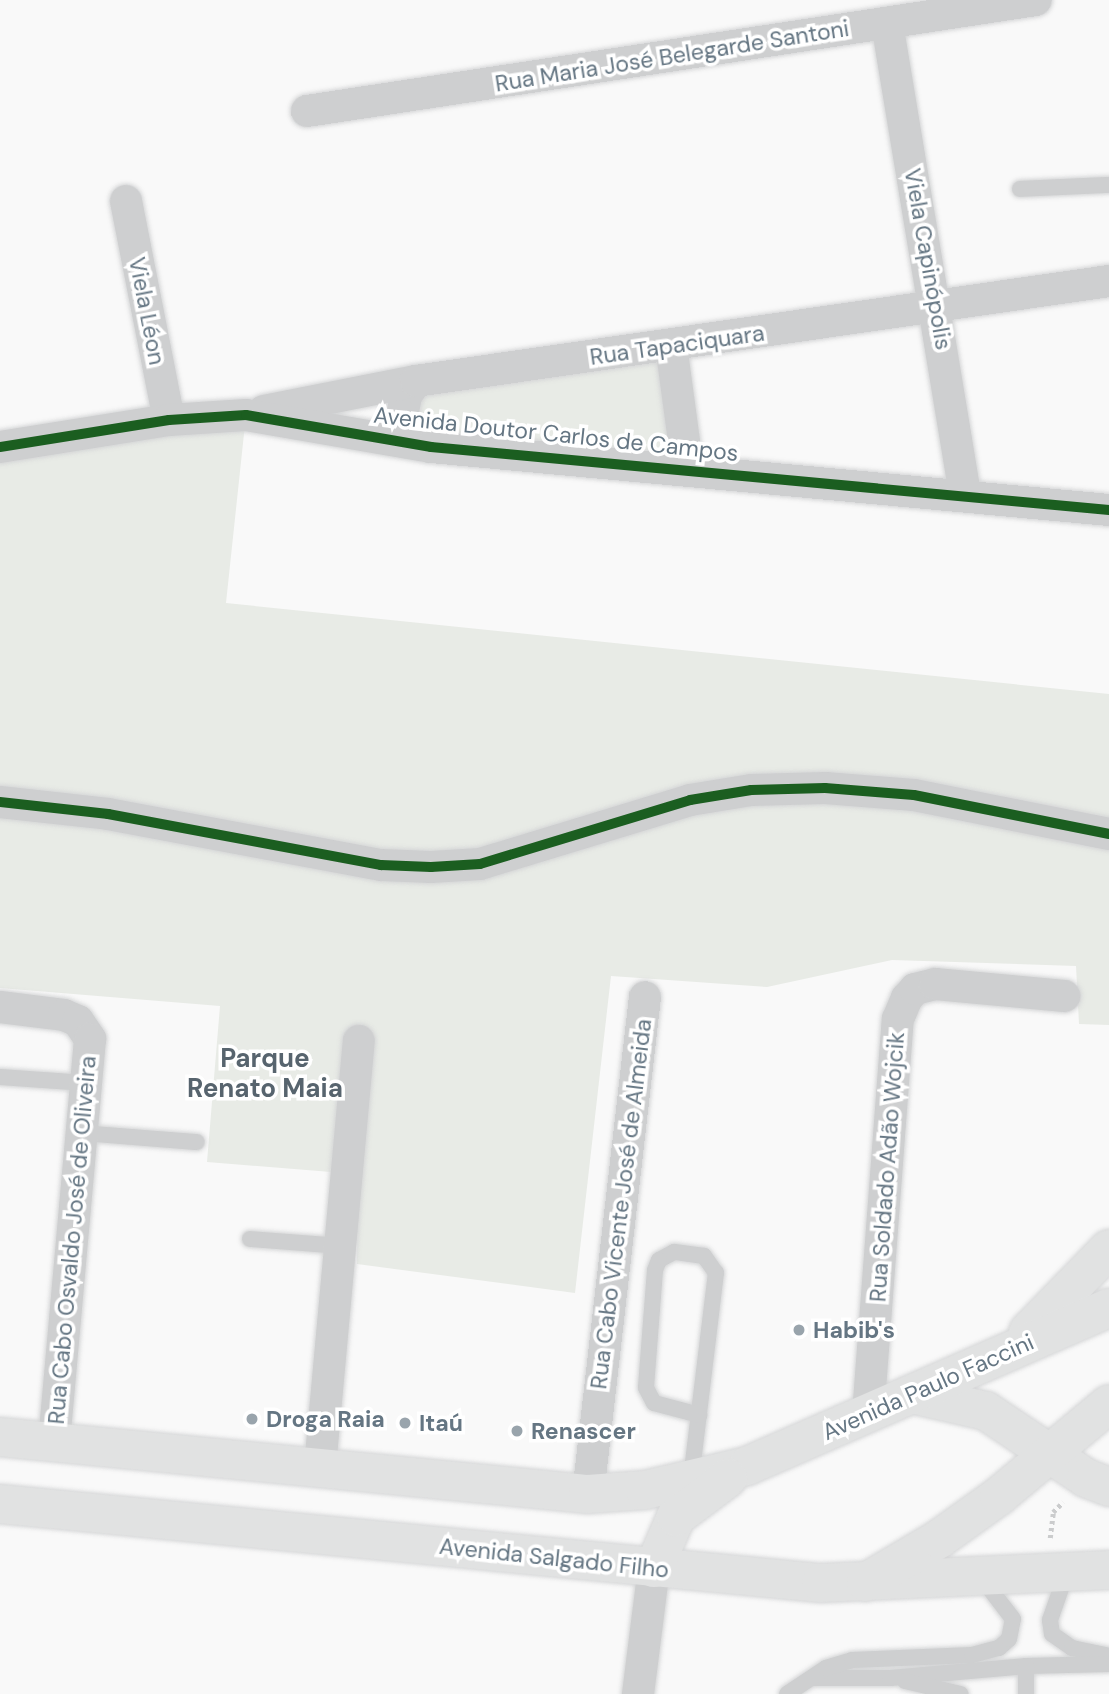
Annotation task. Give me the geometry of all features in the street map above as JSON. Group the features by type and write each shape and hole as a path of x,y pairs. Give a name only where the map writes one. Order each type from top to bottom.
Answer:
{"main road":[{"path":"1006,1352 1109,1249"},
{"name":"Avenida Paulo Faccini","path":"747,1465 916,1395 1006,1352 1109,1308"},
{"path":"916,1395 986,1411 1047,1454 1086,1478 1109,1487"},
{"path":"861,1585 939,1539 1109,1404"},
{"path":"0,1437 587,1494 645,1490 747,1465"},
{"path":"654,1568 676,1517 747,1465"},
{"name":"Avenida Salgado Filho","path":"0,1504 654,1568 861,1585 982,1579 1057,1561 1109,1570"}],"street":[{"name":"Rua Maria José Belegarde Santoni","path":"307,111 1036,0"},
{"name":"Viela Capinópolis","path":"887,23 937,309 965,495"},
{"name":"Viela Léon","path":"126,201 169,420"},
{"name":"Rua Tapaciquara","path":"246,415 415,381 937,309 1109,281"},
{"path":"671,345 688,470"},
{"path":"415,381 406,396 402,416 411,433 431,447"},
{"name":"Avenida Doutor Carlos de Campos","path":"0,447 169,420 246,415 431,447 1109,509"},
{"path":"0,802 120,816 381,865 431,867 480,864 690,800 751,790 825,788 914,795 1109,834"},
{"name":"Rua Soldado Adão Wojcik","path":"868,1415 898,1020 907,998 915,989 935,984 1064,996"},
{"name":"Rua Cabo Vicente José de Almeida","path":"587,1494 645,997"},
{"name":"Rua Cabo Osvaldo José de Oliveira","path":"0,1007 64,1015 78,1021 90,1038 54,1441"},
{"path":"320,1467 359,1041"},
{"path":"638,1694 654,1568"}],"lane":[{"path":"1020,189 1109,185"},
{"path":"0,1077 86,1083"},
{"path":"82,1133 197,1142"},
{"path":"250,1239 340,1246"},
{"path":"691,1479 699,1415 716,1273 704,1256 674,1252 659,1260 655,1270 646,1388 653,1403 699,1415"},
{"path":"1057,1561 1050,1619 1052,1633 1072,1648 1109,1656"},
{"path":"787,1694 809,1678 852,1660 949,1657 999,1648 1009,1639 1013,1619 982,1579"},
{"path":"809,1678 890,1678 1026,1667 1109,1664"},
{"path":"1026,1667 1027,1694"},
{"path":"890,1678 961,1694"}],"path":[{"path":"1057,1561 1053,1513 1068,1497"}],"shaded area":[{"path":"664,356 675,452 424,436 410,395"},
{"path":"246,415 226,603 1109,694 1109,1025 1079,1024 1076,966 892,960 767,987 611,976 575,1293 357,1264 358,1046 331,1172 207,1162 220,1006 0,988 0,447"}],"cycle path":[{"path":"0,447 169,420 246,415 431,447 1109,510"},
{"path":"0,802 108,814 381,865 431,867 480,864 690,800 751,790 825,788 914,795 1109,834"}],"place":[{"name":"Habib's","path":"799,1330"},
{"name":"Droga Raia","path":"252,1419"},
{"name":"Itaú","path":"405,1423"},
{"name":"Renascer","path":"517,1431"}],"district":[{"name":"Parque Renato Maia","path":"265,1074"}]}
